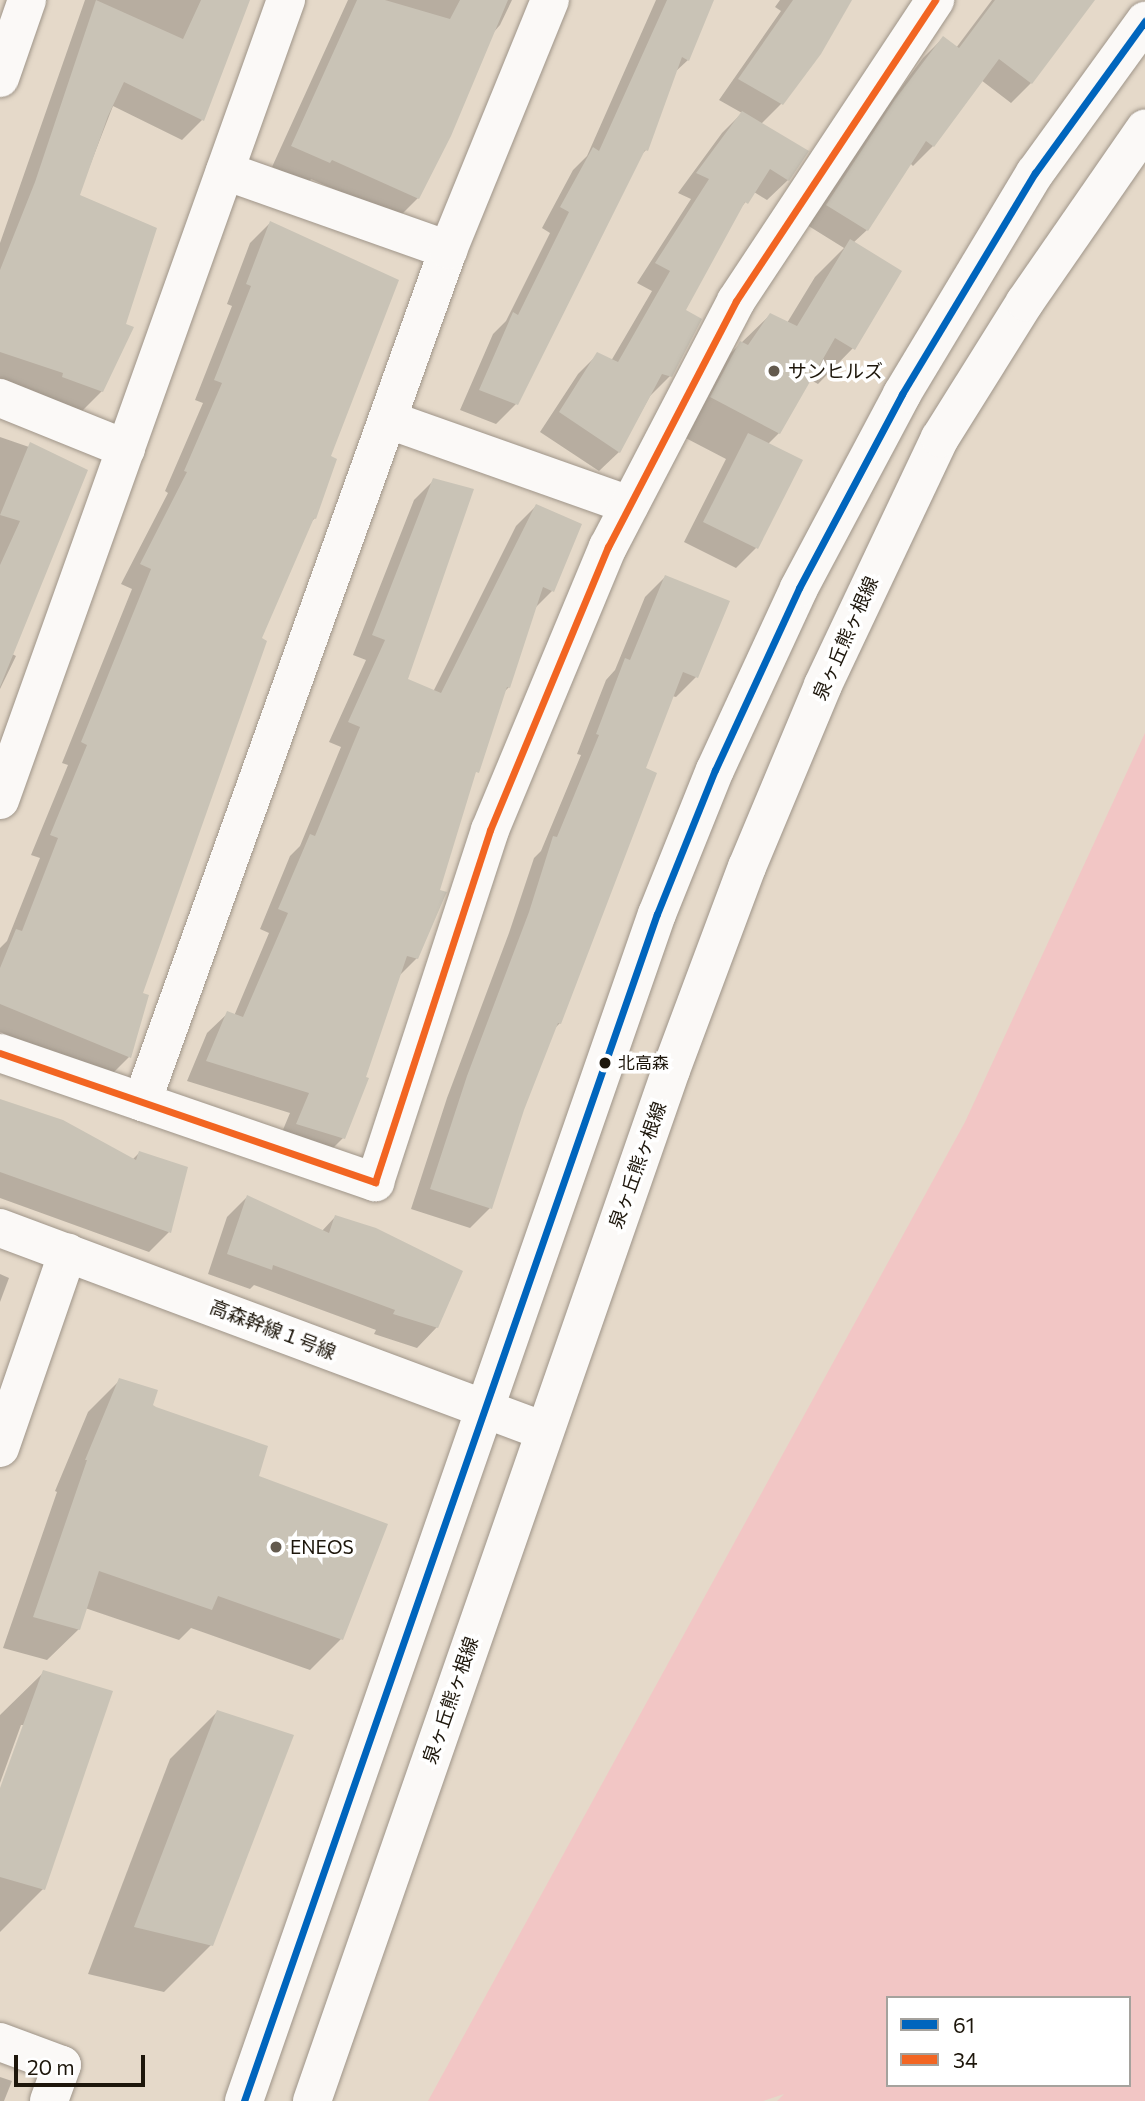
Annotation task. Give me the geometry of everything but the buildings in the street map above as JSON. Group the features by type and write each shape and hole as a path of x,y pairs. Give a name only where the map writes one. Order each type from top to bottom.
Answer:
{"street":[{"path":"0,78 27,0"},
{"path":"0,800 286,0"},
{"path":"142,1102 448,250 550,0"},
{"path":"0,1053 375,1182 490,830 608,547 736,301 935,0"},
{"path":"244,2101 657,914 715,770 799,588 902,394 1035,173 1145,22"},
{"name":"泉ヶ丘熊ヶ根線","path":"312,2101 671,1070 747,867 823,685 940,438 1025,302 1145,130"},
{"path":"225,171 448,250"},
{"path":"0,398 126,449"},
{"path":"389,420 629,505"},
{"name":"高森幹線１号線","path":"0,1228 544,1432"},
{"path":"0,1448 68,1252"},
{"path":"0,2042 62,2064 49,2101"}],"shaded area":[{"path":"1145,733 1145,2101 777,2101 784,2094 763,2101 428,2101 965,1122"}],"transit line":[{"name":"34","path":"0,1053 375,1182 490,830 608,547 736,301 935,0"},
{"name":"61","path":"244,2101 657,914 715,770 799,588 902,394 1035,173 1145,21"}],"place":[{"name":"サンヒルズ","path":"774,371"},
{"name":"北高森","path":"605,1063"},
{"name":"ENEOS","path":"276,1547"}]}
